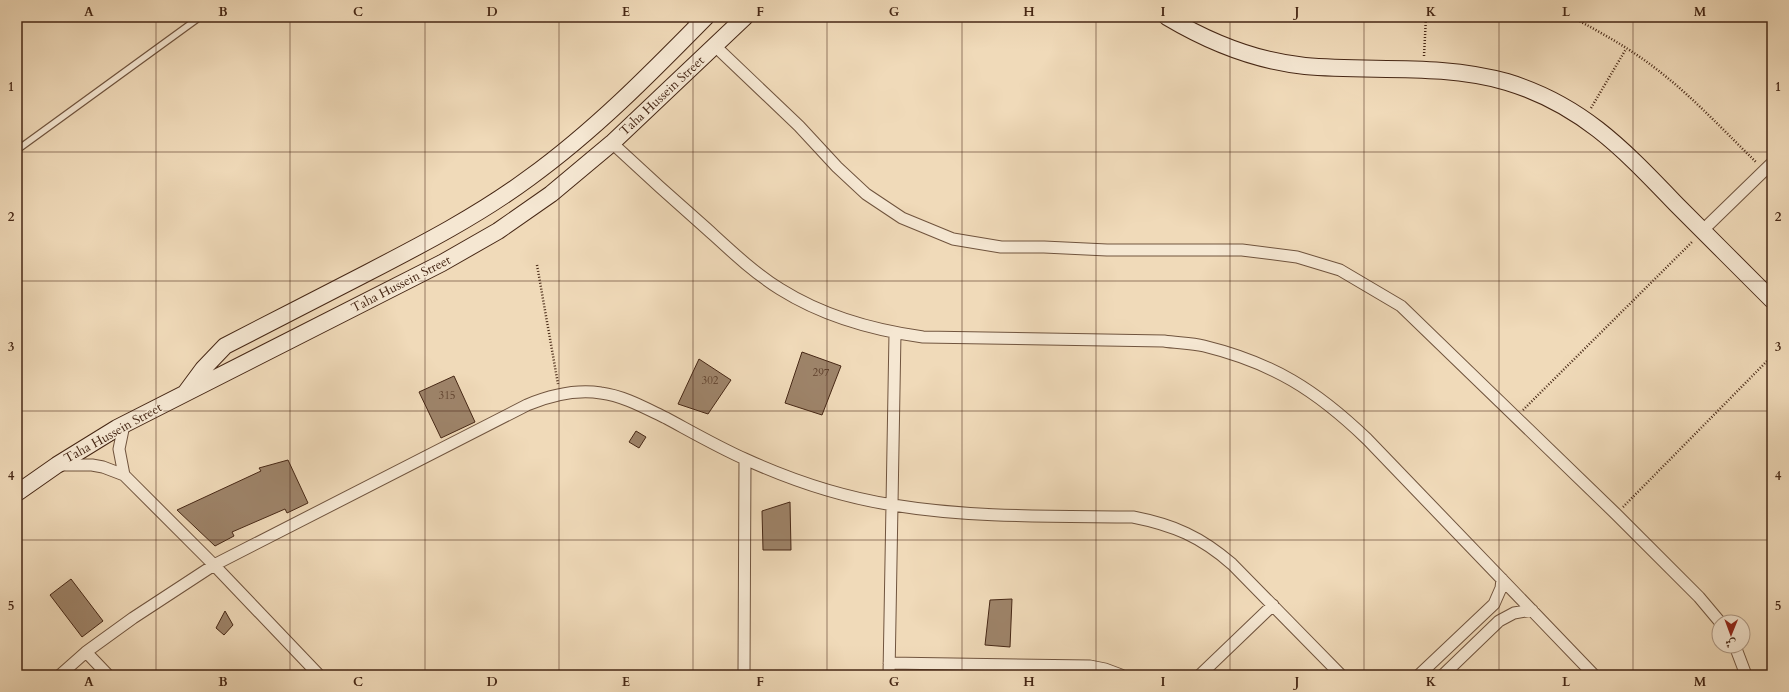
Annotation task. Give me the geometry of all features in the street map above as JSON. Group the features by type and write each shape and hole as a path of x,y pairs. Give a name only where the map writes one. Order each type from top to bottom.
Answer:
{"main road":[{"name":"Taha Hussein Street","path":"17,493 56,465 124,425 470,248 514,220 551,194 612,144 745,17"},
{"path":"1167,17 1214,42 1273,60 1304,66 1459,73 1507,82 1547,98 1584,119 1619,145 1772,300"},
{"name":"Taha Hussein Street","path":"184,395 203,369 225,346 421,245 494,202 557,157 595,125 639,84 697,20"}],"street":[{"path":"715,46 799,126 836,167 860,189 902,218 953,239 1001,247 1044,247 1107,250 1242,250 1297,257 1340,270 1401,306 1517,416 1699,597 1713,614"},
{"path":"612,144 746,265 780,289 816,308 848,321 895,333 922,337 1164,341 1202,346 1239,356 1275,370 1308,389 1339,412 1367,439 1594,675"},
{"path":"1703,230 1768,167"},
{"path":"889,675 895,333"},
{"path":"60,675 86,652 133,618 214,565 527,406 559,394 580,392 601,393 621,398 640,406 745,459 799,480 846,495 892,505 944,512 1133,517 1155,521 1177,528 1197,538 1232,564 1341,675"},
{"path":"124,425 120,449 124,476"},
{"path":"744,675 745,459"},
{"path":"56,465 92,465 114,471 124,476 214,565 319,675"},
{"path":"1419,675 1494,604 1501,588 1502,579"},
{"path":"1200,675 1273,605"},
{"path":"1443,675 1499,621 1514,613 1532,610"},
{"path":"86,652 108,675"},
{"path":"1738,654 1746,675"},
{"path":"889,663 1090,666 1105,669 1121,675"}],"lane":[{"path":"17,150 200,17"}],"path":[{"path":"1423,71 1426,17"},
{"path":"1572,17 1626,48 1655,68 1768,167"},
{"path":"1584,119 1626,48"},
{"path":"1517,416 1703,230"},
{"path":"537,265 559,394"},
{"path":"1616,514 1772,356"}],"building":[{"path":"802,352 841,366 822,415 785,403"},
{"path":"699,359 731,380 708,414 678,404"},
{"path":"454,376 475,422 441,438 419,392"},
{"path":"636,431 646,437 639,448 629,442"},
{"path":"288,460 308,503 287,513 285,509 232,532 234,536 215,546 177,510 261,471 259,468"},
{"path":"790,502 791,550 763,550 762,511"},
{"path":"71,579 103,621 82,637 50,595"},
{"path":"1012,599 1010,647 985,645 990,600"},
{"path":"225,611 233,625 224,635 216,628"}]}
